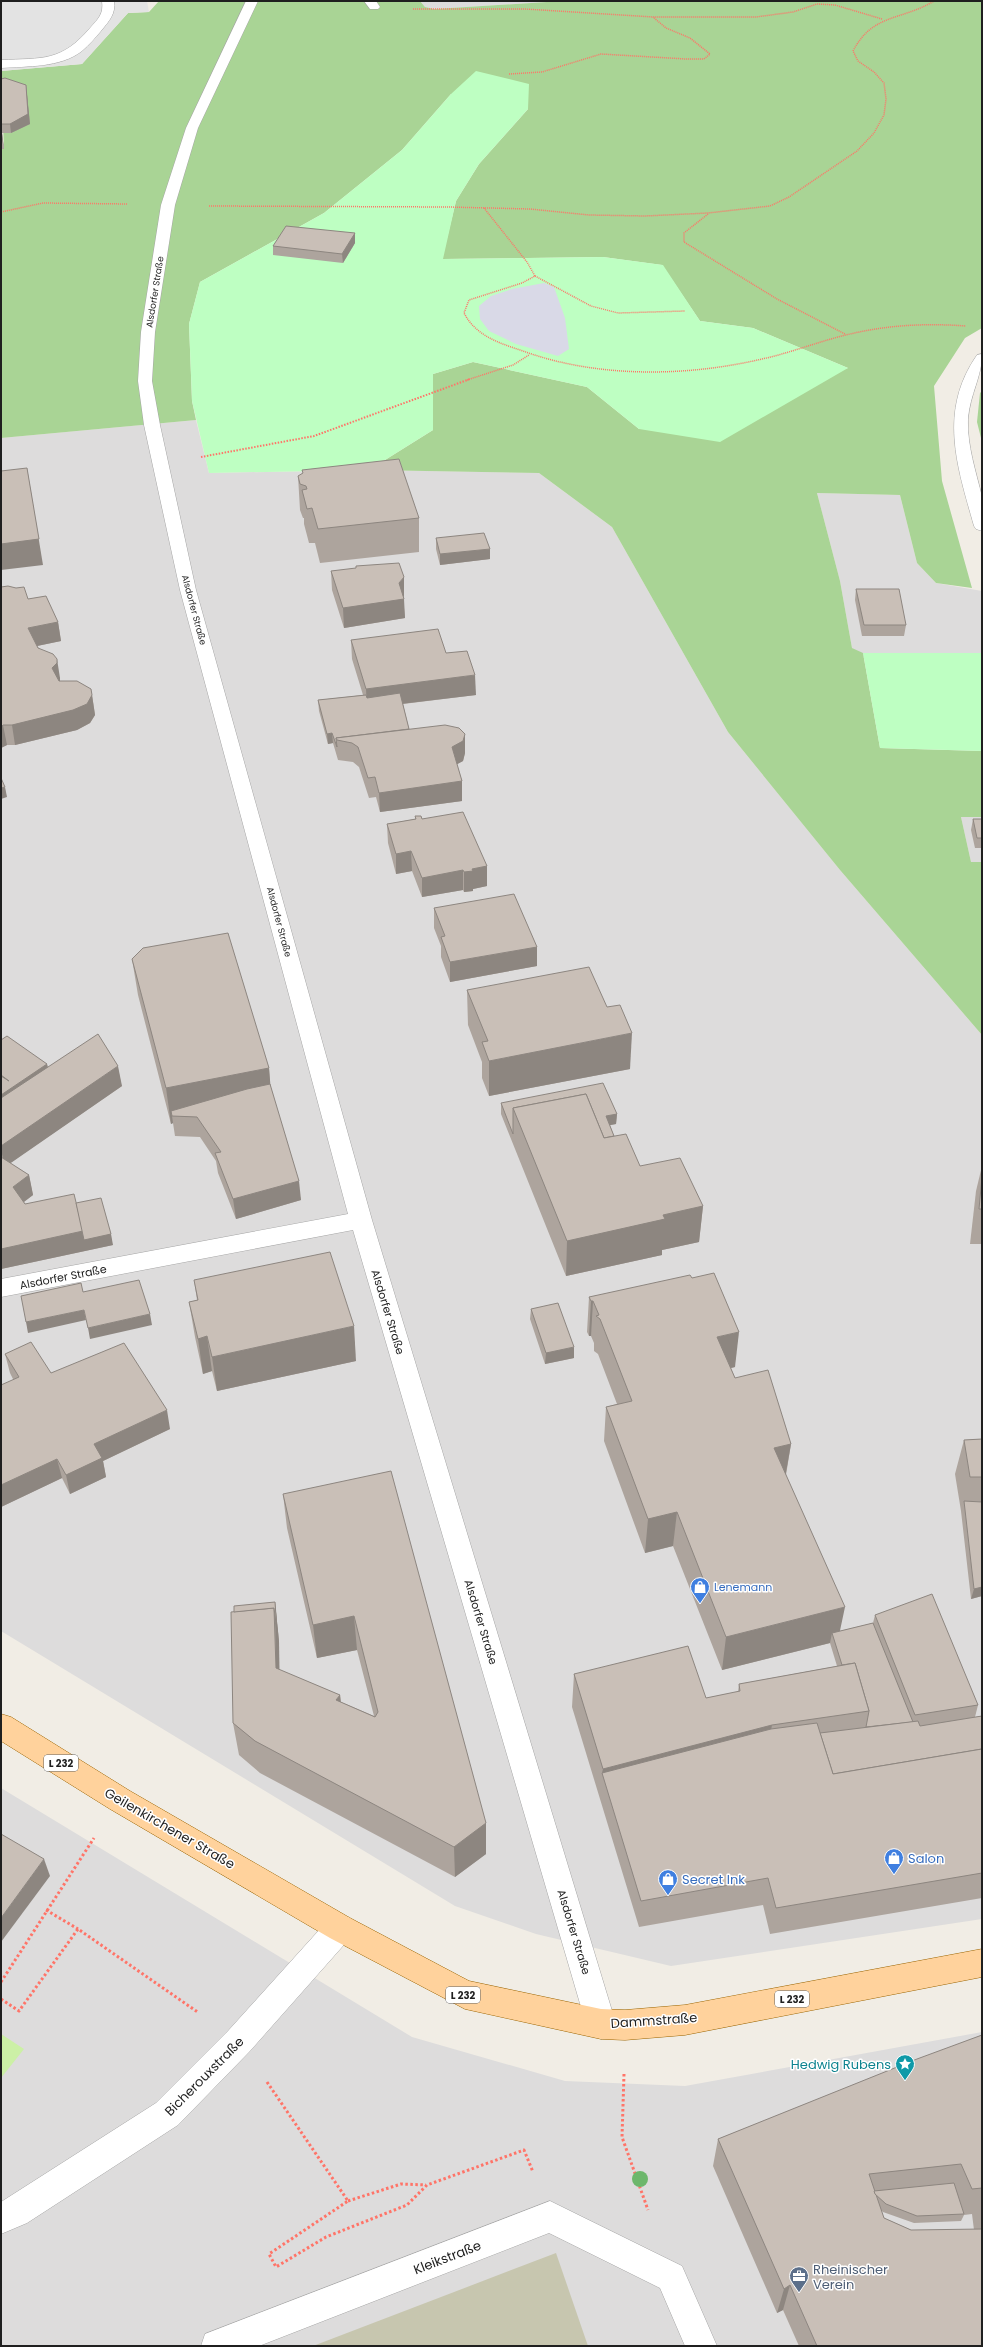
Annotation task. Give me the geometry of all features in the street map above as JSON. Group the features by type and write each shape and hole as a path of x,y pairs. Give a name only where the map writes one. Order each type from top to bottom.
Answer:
{"main road":[{"name":"Geilenkirchener Straße","path":"1,1726 120,1800 340,1928"},
{"name":"Dammstraße","path":"340,1928 465,1995 613,2024 685,2020 982,1963"}],"street":[{"path":"1,64 39,61 58,57 76,50 110,13 108,1"},
{"name":"Alsdorfer Straße","path":"252,1 192,128 168,205 148,332 145,381 159,463 188,590 361,1220 526,1773 613,2024"},
{"path":"982,358 968,381 961,403 960,436 967,474 982,526"},
{"name":"Alsdorfer Straße","path":"1,1288 361,1220"},
{"name":"Bicherouxstraße","path":"1,2218 16,2212 167,2114 239,2041 340,1928"},
{"path":"550,2217 671,2277 701,2346"},
{"name":"Kleikstraße","path":"217,2346 550,2217"}],"path":[{"path":"1,212 43,203 530,209 589,216 708,213 770,206 789,197 857,151 874,133 884,115 886,99 884,83 874,72 858,61 854,51 858,39 869,28 882,19 923,9 934,1"},
{"path":"372,4 428,10 526,9 653,17 756,17 793,12 818,4 835,5 882,19"},
{"path":"509,74 542,72 600,54 686,60 704,59 710,54 690,38 666,28 653,17"},
{"path":"484,208 527,262 535,276 591,306 618,313 685,311"},
{"path":"708,213 684,233 684,242 776,299 846,334"},
{"path":"535,276 527,283 484,292 469,300 464,313 469,325 481,334 529,355 604,368 655,372 699,370 750,362 846,334 905,325 966,326"},
{"path":"159,463 314,436 448,386 513,365 529,355"},
{"path":"1,1982 77,1863"},
{"path":"46,1910 78,1929 239,2041 348,2201"},
{"path":"1,1999 19,2011 78,1929"},
{"path":"613,2024 622,2137 671,2277"},
{"path":"427,2185 407,2204 326,2237 276,2267 269,2254 348,2201 401,2184 427,2185 524,2150 550,2217"}],"shaded area":[{"path":"1,1 147,1 149,12 128,13 82,64 1,71"},
{"path":"420,1 562,1 434,9 425,7"},
{"path":"544,283 554,287 565,318 569,349 558,356 516,344 489,331 480,319 479,306 491,296 512,289"},
{"path":"196,420 209,473 369,470 539,473 612,527 728,732 840,870 982,1035 982,1919 671,1966 536,1934 455,1906 1,1631 1,438"},
{"path":"817,493 900,495 917,563 936,583 982,591 982,751 852,648 840,581"},
{"path":"961,817 982,817 982,862 971,862"},
{"path":"1,1788 412,2037 565,2081 685,2086 982,2032 982,2346 1,2346"},
{"path":"556,2253 588,2346 313,2346"}],"green space":[{"path":"159,1 420,1 425,7 434,9 562,1 982,1 982,328 965,338 934,386 942,481 972,588 936,583 917,563 900,495 817,493 840,581 852,648 863,653 880,748 982,751 982,817 961,817 971,862 982,862 982,1035 840,870 728,732 612,527 539,473 369,470 433,430 433,374 473,362 587,387 639,429 848,368 753,328 700,321 662,265 603,257 442,259 456,201 479,164 528,109 451,94 402,150 324,213 200,282 189,324 192,401 196,420 1,438 1,149 4,149 1,71 82,64 128,13 149,12"},
{"path":"476,71 529,84 528,109 479,164 456,201 443,259 603,257 663,265 700,321 753,328 848,368 720,442 639,429 587,387 473,362 433,374 433,430 369,470 209,473 192,401 189,324 200,282 324,213 402,150 451,94"},
{"path":"982,391 982,442 977,422 980,393"},
{"path":"863,653 982,653 982,751 880,748"},
{"path":"1,2034 24,2049 1,2078"}],"building":[{"path":"5,78 26,85 28,114 10,124 1,124 1,79"},
{"path":"286,226 355,233 342,254 273,246"},
{"path":"399,459 419,518 318,529 312,508 307,509 302,490 307,489 306,486 300,484 298,476 303,473 302,470"},
{"path":"27,468 39,539 1,544 1,471"},
{"path":"484,533 490,549 440,554 436,538"},
{"path":"399,563 404,577 399,583 404,599 343,608 331,571 356,568 356,566"},
{"path":"8,586 16,588 24,587 28,599 46,596 58,622 28,628 38,648 53,654 57,659 57,663 52,668 59,681 77,681 91,689 92,695 87,704 73,710 12,725 3,725 1,727 1,587"},
{"path":"856,589 899,589 906,625 864,625"},
{"path":"438,629 446,653 467,651 475,675 366,689 351,640"},
{"path":"400,693 409,729 336,738 337,747 332,733 327,734 318,700 366,695 367,698"},
{"path":"445,725 459,728 465,734 463,741 452,747 462,781 379,793 375,777 368,778 358,747 352,743 337,740 336,738"},
{"path":"1,778 5,787 1,788"},
{"path":"463,812 487,866 472,869 473,871 464,872 463,870 422,878 411,851 396,854 387,824 416,819 415,816 421,816 422,819"},
{"path":"973,819 982,819 982,838 977,838"},
{"path":"514,894 537,947 450,962 441,937 445,936 434,908"},
{"path":"228,933 269,1068 166,1088 132,959 143,948"},
{"path":"589,967 607,1007 620,1005 632,1033 489,1061 482,1042 488,1041 467,990"},
{"path":"98,1034 118,1066 1,1146 1,1098"},
{"path":"7,1036 47,1064 1,1095 1,1076 9,1081 1,1075 1,1040"},
{"path":"603,1083 617,1114 606,1116 614,1136 604,1138 586,1094 513,1108 513,1134 501,1103"},
{"path":"270,1084 299,1181 233,1199 215,1153 221,1152 197,1117 172,1116 171,1111 247,1089"},
{"path":"586,1094 604,1138 626,1134 640,1166 680,1158 703,1206 663,1215 665,1219 567,1241 513,1108"},
{"path":"1,1157 29,1175 13,1187 25,1204 74,1194 83,1231 1,1249"},
{"path":"982,1177 982,1209 979,1209"},
{"path":"101,1198 111,1234 84,1240 76,1203"},
{"path":"330,1252 354,1326 212,1357 207,1336 198,1339 189,1302 198,1300 194,1280"},
{"path":"714,1273 739,1332 717,1337 735,1378 768,1370 791,1444 774,1448 845,1607 726,1637 677,1512 648,1519 606,1407 632,1401 600,1319 596,1316 599,1315 593,1301 591,1301 589,1297 690,1275 692,1278"},
{"path":"139,1280 150,1314 88,1328 84,1310 26,1322 21,1296 81,1283 83,1292"},
{"path":"558,1303 574,1347 546,1353 531,1309"},
{"path":"31,1342 51,1373 124,1343 167,1410 94,1444 102,1458 66,1475 57,1459 1,1485 1,1385 19,1377 5,1354"},
{"path":"982,1439 982,1477 970,1477 964,1440"},
{"path":"391,1471 486,1823 454,1847 255,1741 233,1723 231,1612 274,1608 276,1668 340,1695 336,1700 375,1717 378,1712 354,1616 313,1625 283,1494"},
{"path":"964,1501 982,1502 982,1587 974,1589"},
{"path":"932,1594 978,1705 915,1715 875,1615"},
{"path":"275,1602 277,1631 274,1608 234,1612 234,1606"},
{"path":"873,1623 913,1722 866,1727 869,1711 855,1663 842,1665 832,1633"},
{"path":"688,1646 706,1698 740,1691 739,1684 855,1663 869,1711 772,1725 603,1769 574,1674"},
{"path":"982,1716 982,1749 833,1774 820,1733 918,1721 920,1726"},
{"path":"817,1723 833,1774 982,1749 982,1873 776,1908 768,1878 641,1901 602,1773 771,1729"},
{"path":"1,1834 44,1859 1,1918"},
{"path":"982,2035 982,2188 972,2189 961,2164 869,2174 884,2218 911,2230 982,2229 982,2346 817,2346 790,2285 784,2289 718,2139 917,2059"},
{"path":"954,2183 964,2214 917,2216 886,2204 875,2194 874,2191"}],"place":[{"name":"Lenemann","path":"700,1604"},
{"name":"Salon","path":"894,1875"},
{"name":"Secret Ink","path":"668,1896"},
{"name":"Hedwig Rubens","path":"905,2081"},
{"name":"Rheinischer Verein","path":"799,2293"}]}
